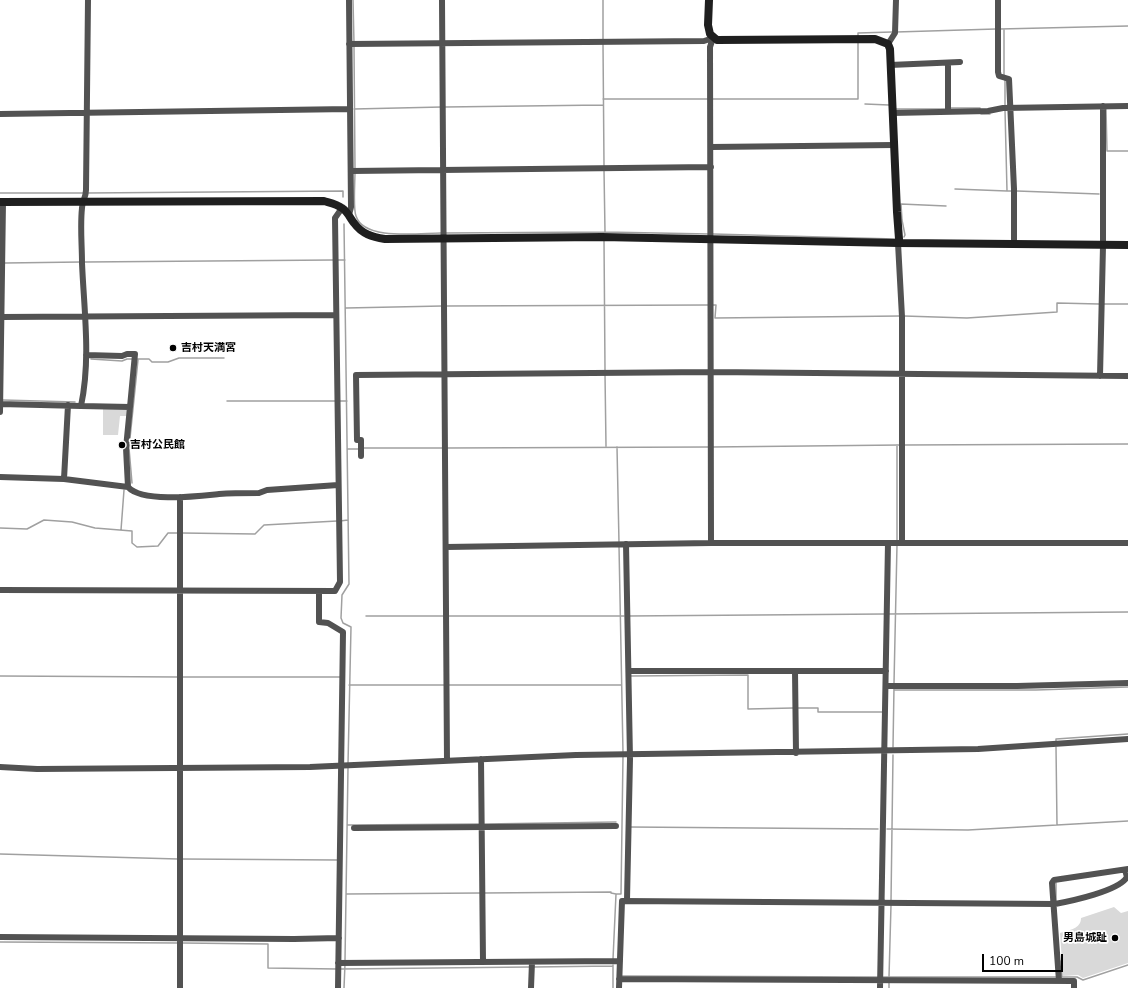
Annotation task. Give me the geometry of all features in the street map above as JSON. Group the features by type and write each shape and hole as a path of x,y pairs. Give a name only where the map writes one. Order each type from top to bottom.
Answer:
{"street":[{"path":"81,406 86,355 82,262 82,206 85,196 88,0"},
{"path":"0,590 335,591 340,582 335,218 351,207 354,171 350,109 352,44 349,0"},
{"path":"442,0 447,761"},
{"path":"709,0 708,25 710,34 717,40 875,39 888,44"},
{"path":"896,0 895,32 888,44 896,212 900,239 898,243 902,316 903,449 899,543"},
{"path":"998,0 998,72 999,76 1009,79 1007,108 1014,189 1014,244"},
{"path":"352,44 704,41 713,38"},
{"path":"711,543 710,46 713,38"},
{"path":"890,65 960,62"},
{"path":"948,63 948,109"},
{"path":"892,109 948,109 980,111 1007,108 1103,108 1128,106"},
{"path":"1100,376 1103,246 1103,108"},
{"path":"0,114 350,109"},
{"path":"711,147 894,145"},
{"path":"354,171 711,167"},
{"path":"0,412 2,263 1,202 85,196 324,201 336,204 346,211 359,229 374,238 385,239 444,235 605,237 711,236 898,243 1103,246 1128,245"},
{"path":"1,317 336,315"},
{"path":"86,355 122,356 127,354 135,354 126,448 128,487"},
{"path":"361,452 361,440 357,440 356,375 711,372 1128,376"},
{"path":"0,404 130,407"},
{"path":"64,479 68,405"},
{"path":"0,477 64,479 128,487 146,496 180,497 338,485"},
{"path":"180,497 180,988"},
{"path":"446,547 711,543 1128,543"},
{"path":"880,988 884,979 881,903 885,712 891,686 886,671 888,543"},
{"path":"621,544 627,616 629,674 625,754 629,827 627,900"},
{"path":"319,591 319,622 328,623 343,632 342,677 345,766 339,860 339,938 341,965 338,988"},
{"path":"795,671 796,753"},
{"path":"629,674 886,671"},
{"path":"891,686 1017,686 1128,683"},
{"path":"0,767 37,769 345,766 533,756 978,749 1128,739"},
{"path":"481,759 483,962"},
{"path":"354,828 482,824 616,826"},
{"path":"619,988 619,977 615,961 622,901 1056,903 1101,893 1125,881 1127,877 1127,869 1054,880 1052,883 1056,903 1059,981"},
{"path":"0,937 180,941 339,938"},
{"path":"341,965 483,962 532,965 615,961"},
{"path":"531,988 532,965"},
{"path":"619,977 1074,981 1074,988"}],"shaded area":[{"path":"103,409 128,409 127,416 120,416 118,435 103,435"},
{"path":"1114,907 1121,913 1128,911 1128,963 1083,978 1078,975 1063,976 1060,933 1077,927 1081,918"}],"waterway":[{"path":"353,0 354,43"},
{"path":"603,0 603,40"},
{"path":"1000,29 1128,26"},
{"path":"896,32 996,29"},
{"path":"1004,29 1004,76"},
{"path":"858,37 858,33 892,32"},
{"path":"713,99 858,99 858,42"},
{"path":"603,44 604,166"},
{"path":"354,46 355,169"},
{"path":"1005,80 1005,106"},
{"path":"603,99 709,99"},
{"path":"865,104 889,105"},
{"path":"445,107 603,105"},
{"path":"354,109 442,107"},
{"path":"950,108 980,109"},
{"path":"896,109 946,109"},
{"path":"1105,109 1107,151 1128,151"},
{"path":"1005,110 1007,191 1013,191"},
{"path":"981,113 990,114"},
{"path":"604,170 605,232"},
{"path":"355,172 355,212 361,224 370,229 393,234 441,233"},
{"path":"955,189 1007,191"},
{"path":"87,193 343,191 343,197"},
{"path":"1017,191 1099,194"},
{"path":"0,193 83,193"},
{"path":"904,237 901,204 946,206"},
{"path":"344,224 349,584 342,595 341,618 343,623 351,627 348,764"},
{"path":"445,233 605,232 709,234"},
{"path":"713,234 895,239"},
{"path":"604,240 605,370"},
{"path":"85,262 333,260"},
{"path":"337,260 345,260"},
{"path":"5,263 81,262"},
{"path":"904,316 967,318 1057,312 1057,303 1099,304"},
{"path":"1103,304 1128,304"},
{"path":"445,306 708,305"},
{"path":"711,305 716,305 715,318 900,316"},
{"path":"346,308 442,306"},
{"path":"136,359 149,359 152,362 168,362 179,358 224,358"},
{"path":"91,359 122,361 132,359"},
{"path":"132,483 129,448 138,360"},
{"path":"605,374 606,446"},
{"path":"3,400 75,402"},
{"path":"227,401 335,401"},
{"path":"338,401 347,401"},
{"path":"904,445 1128,444"},
{"path":"897,445 897,542"},
{"path":"712,447 900,445"},
{"path":"617,447 619,543"},
{"path":"446,448 708,447"},
{"path":"362,448 442,448"},
{"path":"347,449 358,449"},
{"path":"121,530 124,490"},
{"path":"0,528 27,529 44,520 72,522 95,528 132,531 132,543 137,547 158,546 168,533 178,533"},
{"path":"340,521 348,520"},
{"path":"182,533 255,534 264,525 337,521"},
{"path":"894,683 897,545"},
{"path":"619,546 623,753"},
{"path":"888,614 1128,612"},
{"path":"628,616 884,614"},
{"path":"366,616 444,616"},
{"path":"448,616 624,616"},
{"path":"631,676 748,675 748,709 793,708"},
{"path":"0,676 178,677"},
{"path":"182,677 340,677"},
{"path":"349,685 445,685"},
{"path":"449,685 621,685"},
{"path":"893,747 894,687"},
{"path":"894,690 1036,690 1128,687"},
{"path":"798,708 818,708 818,712 883,712"},
{"path":"1056,743 1056,739 1128,734"},
{"path":"1056,747 1057,825"},
{"path":"891,901 893,755"},
{"path":"613,959 616,894 621,894 623,756"},
{"path":"345,960 348,768"},
{"path":"887,829 968,830 1128,821"},
{"path":"484,824 616,822"},
{"path":"347,825 480,824"},
{"path":"629,827 878,829"},
{"path":"0,854 178,859"},
{"path":"182,859 338,860"},
{"path":"1056,883 1056,901"},
{"path":"483,893 611,892 616,894"},
{"path":"346,894 480,893"},
{"path":"889,977 891,905"},
{"path":"0,942 179,943"},
{"path":"183,943 268,944 268,968 337,969"},
{"path":"1061,961 1062,977"},
{"path":"344,988 345,964"},
{"path":"613,965 613,988"},
{"path":"1062,977 1077,977 1083,980 1128,965"},
{"path":"533,967 613,966"},
{"path":"341,969 529,967"},
{"path":"622,976 878,977"},
{"path":"882,977 1058,977"},
{"path":"889,983 889,988"}],"place":[{"name":"吉村天満宮","path":"173,348"},
{"name":"吉村公民館","path":"122,445"},
{"name":"男島城趾","path":"1115,938"}]}
